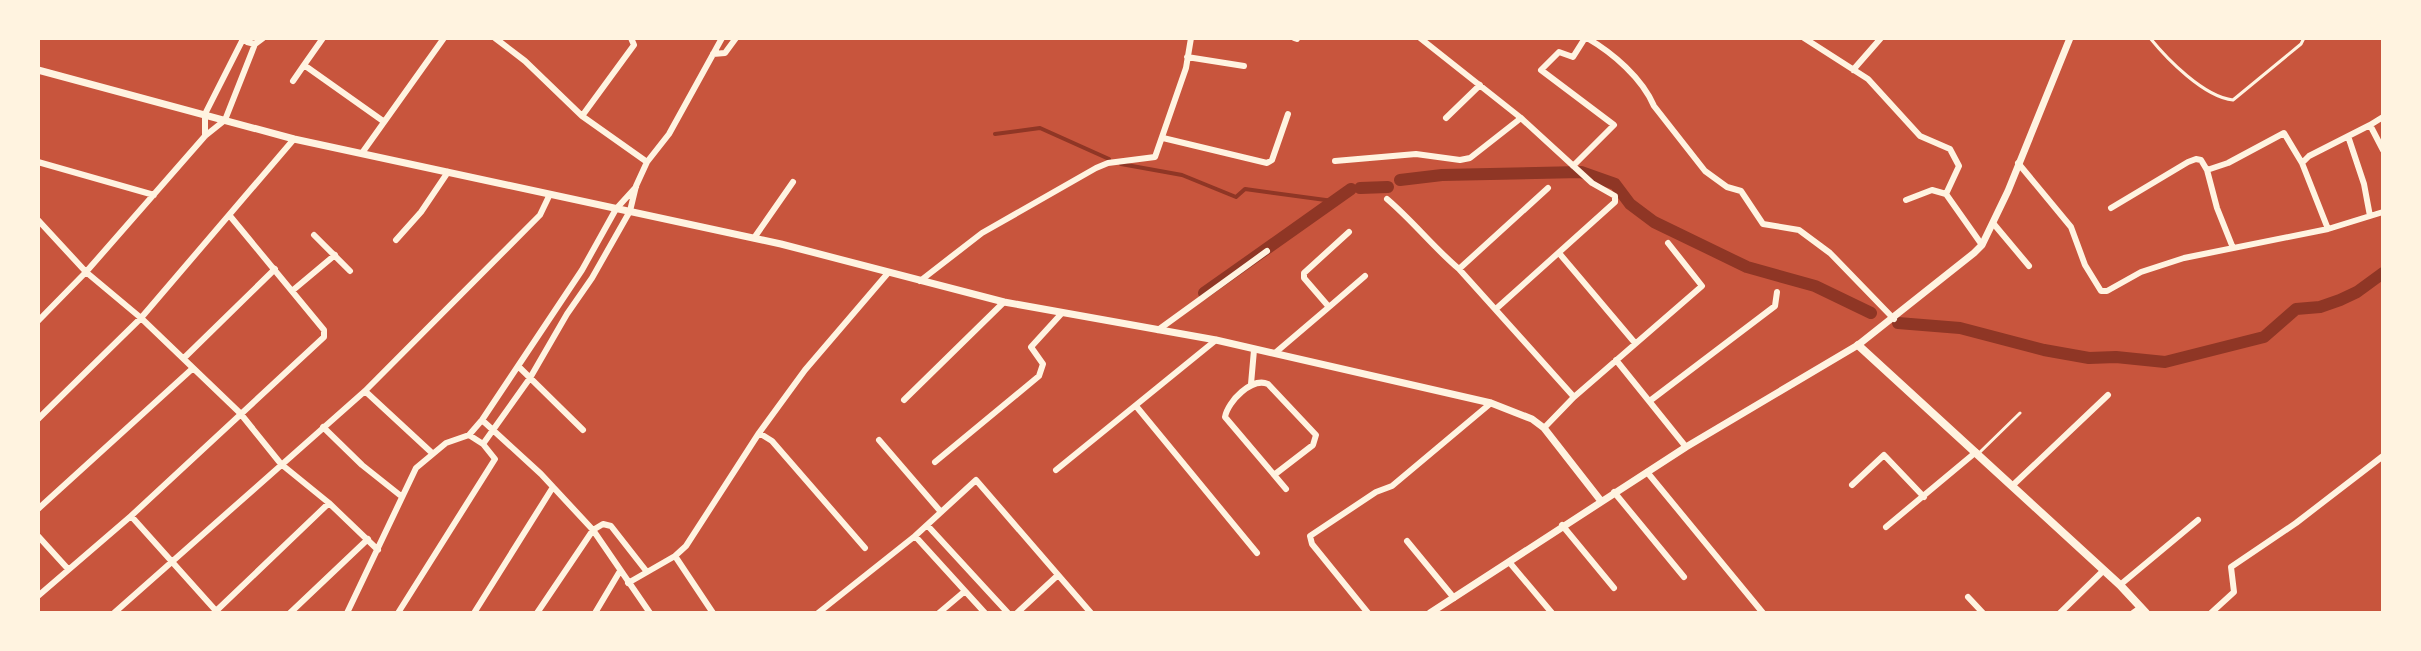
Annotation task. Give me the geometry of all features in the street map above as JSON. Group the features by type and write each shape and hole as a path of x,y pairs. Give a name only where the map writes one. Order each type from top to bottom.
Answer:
{"main road":[{"path":"1858,345 2120,585 2140,611"}],"street":[{"path":"205,136 205,114 243,38 255,44"},
{"path":"38,321 86,272 205,136 225,120 255,44 263,38"},
{"path":"293,81 323,38"},
{"path":"362,153 444,38"},
{"path":"495,38 525,61 582,116 647,162"},
{"path":"582,116 634,45 631,38"},
{"path":"483,444 530,378 592,278 630,211 647,162 669,134 722,38"},
{"path":"713,54 725,53 736,38"},
{"path":"920,281 982,233 1096,168 1116,162 1153,158 1163,138 1186,68 1191,38"},
{"path":"1420,38 1521,118 1592,183 1615,196 1615,202 1497,308"},
{"path":"1576,169 1614,125 1541,70 1559,52 1573,57 1586,38 1608,50 1649,94 1654,106 1705,171 1727,187 1741,191 1763,224 1799,230 1830,253 1894,319"},
{"path":"1804,38 1868,79 1920,136 1950,149 1959,166 1946,194"},
{"path":"1853,70 1881,38"},
{"path":"1430,613 1614,492 1858,345 1982,245 2070,38"},
{"path":"1187,57 1244,66"},
{"path":"304,65 383,121"},
{"path":"40,73 294,139 754,238 1004,302 1216,340 1491,403 1532,419 1544,428 1601,501"},
{"path":"1446,118 1480,85"},
{"path":"1163,138 1267,163 1272,160 1288,114"},
{"path":"2302,163 2383,117"},
{"path":"1335,161 1416,154 1460,160 1470,158 1521,118"},
{"path":"2370,125 2383,150"},
{"path":"2207,170 2228,163 2284,133 2302,163 2328,229"},
{"path":"2348,136 2364,184 2370,216"},
{"path":"38,419 141,318 294,139"},
{"path":"2111,208 2196,159 2207,170 2217,208 2233,248"},
{"path":"38,162 154,195"},
{"path":"2018,163 2071,227 2085,265 2101,291 2107,291 2141,272 2184,258 2328,229 2383,212"},
{"path":"396,240 421,212 448,172"},
{"path":"754,238 793,182"},
{"path":"347,613 392,522 410,476 432,453 446,443 469,435 482,420 582,270 616,209 636,188"},
{"path":"1459,269 1548,188"},
{"path":"1906,200 1932,190 1946,194 1982,245"},
{"path":"114,613 365,391 540,215 550,194"},
{"path":"1387,199 1412,220 1434,247 1497,308 1574,397"},
{"path":"38,596 131,516 324,337 324,330 230,216"},
{"path":"38,220 86,272 141,318 240,413 281,464 329,503 378,550"},
{"path":"1993,223 2029,266"},
{"path":"1329,307 1304,278 1304,273 1349,232"},
{"path":"314,235 350,271"},
{"path":"1544,428 1574,397 1702,286 1668,243"},
{"path":"1158,330 1267,251"},
{"path":"1559,253 1635,343"},
{"path":"292,291 335,255"},
{"path":"184,358 275,269"},
{"path":"628,583 675,556 686,546 759,433 805,370 888,273"},
{"path":"1275,353 1365,276"},
{"path":"1651,400 1775,306 1777,292"},
{"path":"904,400 1004,302"},
{"path":"556,306 567,314"},
{"path":"38,308 44,314"},
{"path":"935,462 1039,376 1043,364 1031,347 1062,313"},
{"path":"1056,470 1216,340"},
{"path":"1251,384 1254,350"},
{"path":"1616,360 1686,447"},
{"path":"518,366 583,430"},
{"path":"38,509 192,369"},
{"path":"1274,475 1313,445 1316,435 1268,384 1261,381 1251,384 1230,404 1225,417 1274,475 1286,489"},
{"path":"365,391 432,453"},
{"path":"2012,486 2108,395"},
{"path":"1368,613 1309,540 1315,532 1376,492 1392,486 1491,403"},
{"path":"1136,406 1257,553"},
{"path":"482,420 593,530 650,613"},
{"path":"323,427 362,465 401,496"},
{"path":"759,433 772,441 865,548"},
{"path":"469,435 483,444 495,459"},
{"path":"879,440 941,512"},
{"path":"398,613 507,444"},
{"path":"1886,527 1977,453"},
{"path":"1852,485 1884,455 1924,497"},
{"path":"2211,613 2234,592 2231,567 2296,523 2383,456"},
{"path":"1647,472 1763,613"},
{"path":"818,613 915,536 976,480 1091,613"},
{"path":"474,613 553,487"},
{"path":"1614,492 1684,577"},
{"path":"131,516 216,612 329,503"},
{"path":"2120,585 2198,520"},
{"path":"537,613 593,530 603,524 609,524 647,572"},
{"path":"927,525 1008,613"},
{"path":"1562,525 1614,588"},
{"path":"38,536 68,569"},
{"path":"915,536 985,613"},
{"path":"290,613 368,539"},
{"path":"1407,541 1454,598"},
{"path":"675,556 713,613"},
{"path":"1510,563 1552,613"},
{"path":"595,613 620,571"},
{"path":"2060,613 2103,571"},
{"path":"1017,613 1058,575"},
{"path":"939,613 965,591"},
{"path":"1968,597 1983,613"}],"lane":[{"path":"2150,38 2184,72 2217,95 2233,100 2301,44 2304,38"},
{"path":"1977,453 2020,413"}],"waterway":[{"path":"995,134 1040,128 1109,159"},
{"path":"1121,164 1182,175 1236,197 1245,189 1333,201"},
{"path":"1400,180 1442,175 1581,172 1615,184 1630,204 1654,222 1747,267 1815,286 1871,313"},
{"path":"1360,188 1388,187"},
{"path":"1204,293 1351,189"},
{"path":"1898,323 1960,328 2044,350 2089,358 2116,357 2165,362 2264,337 2296,309 2320,307 2340,300 2383,273"}]}
